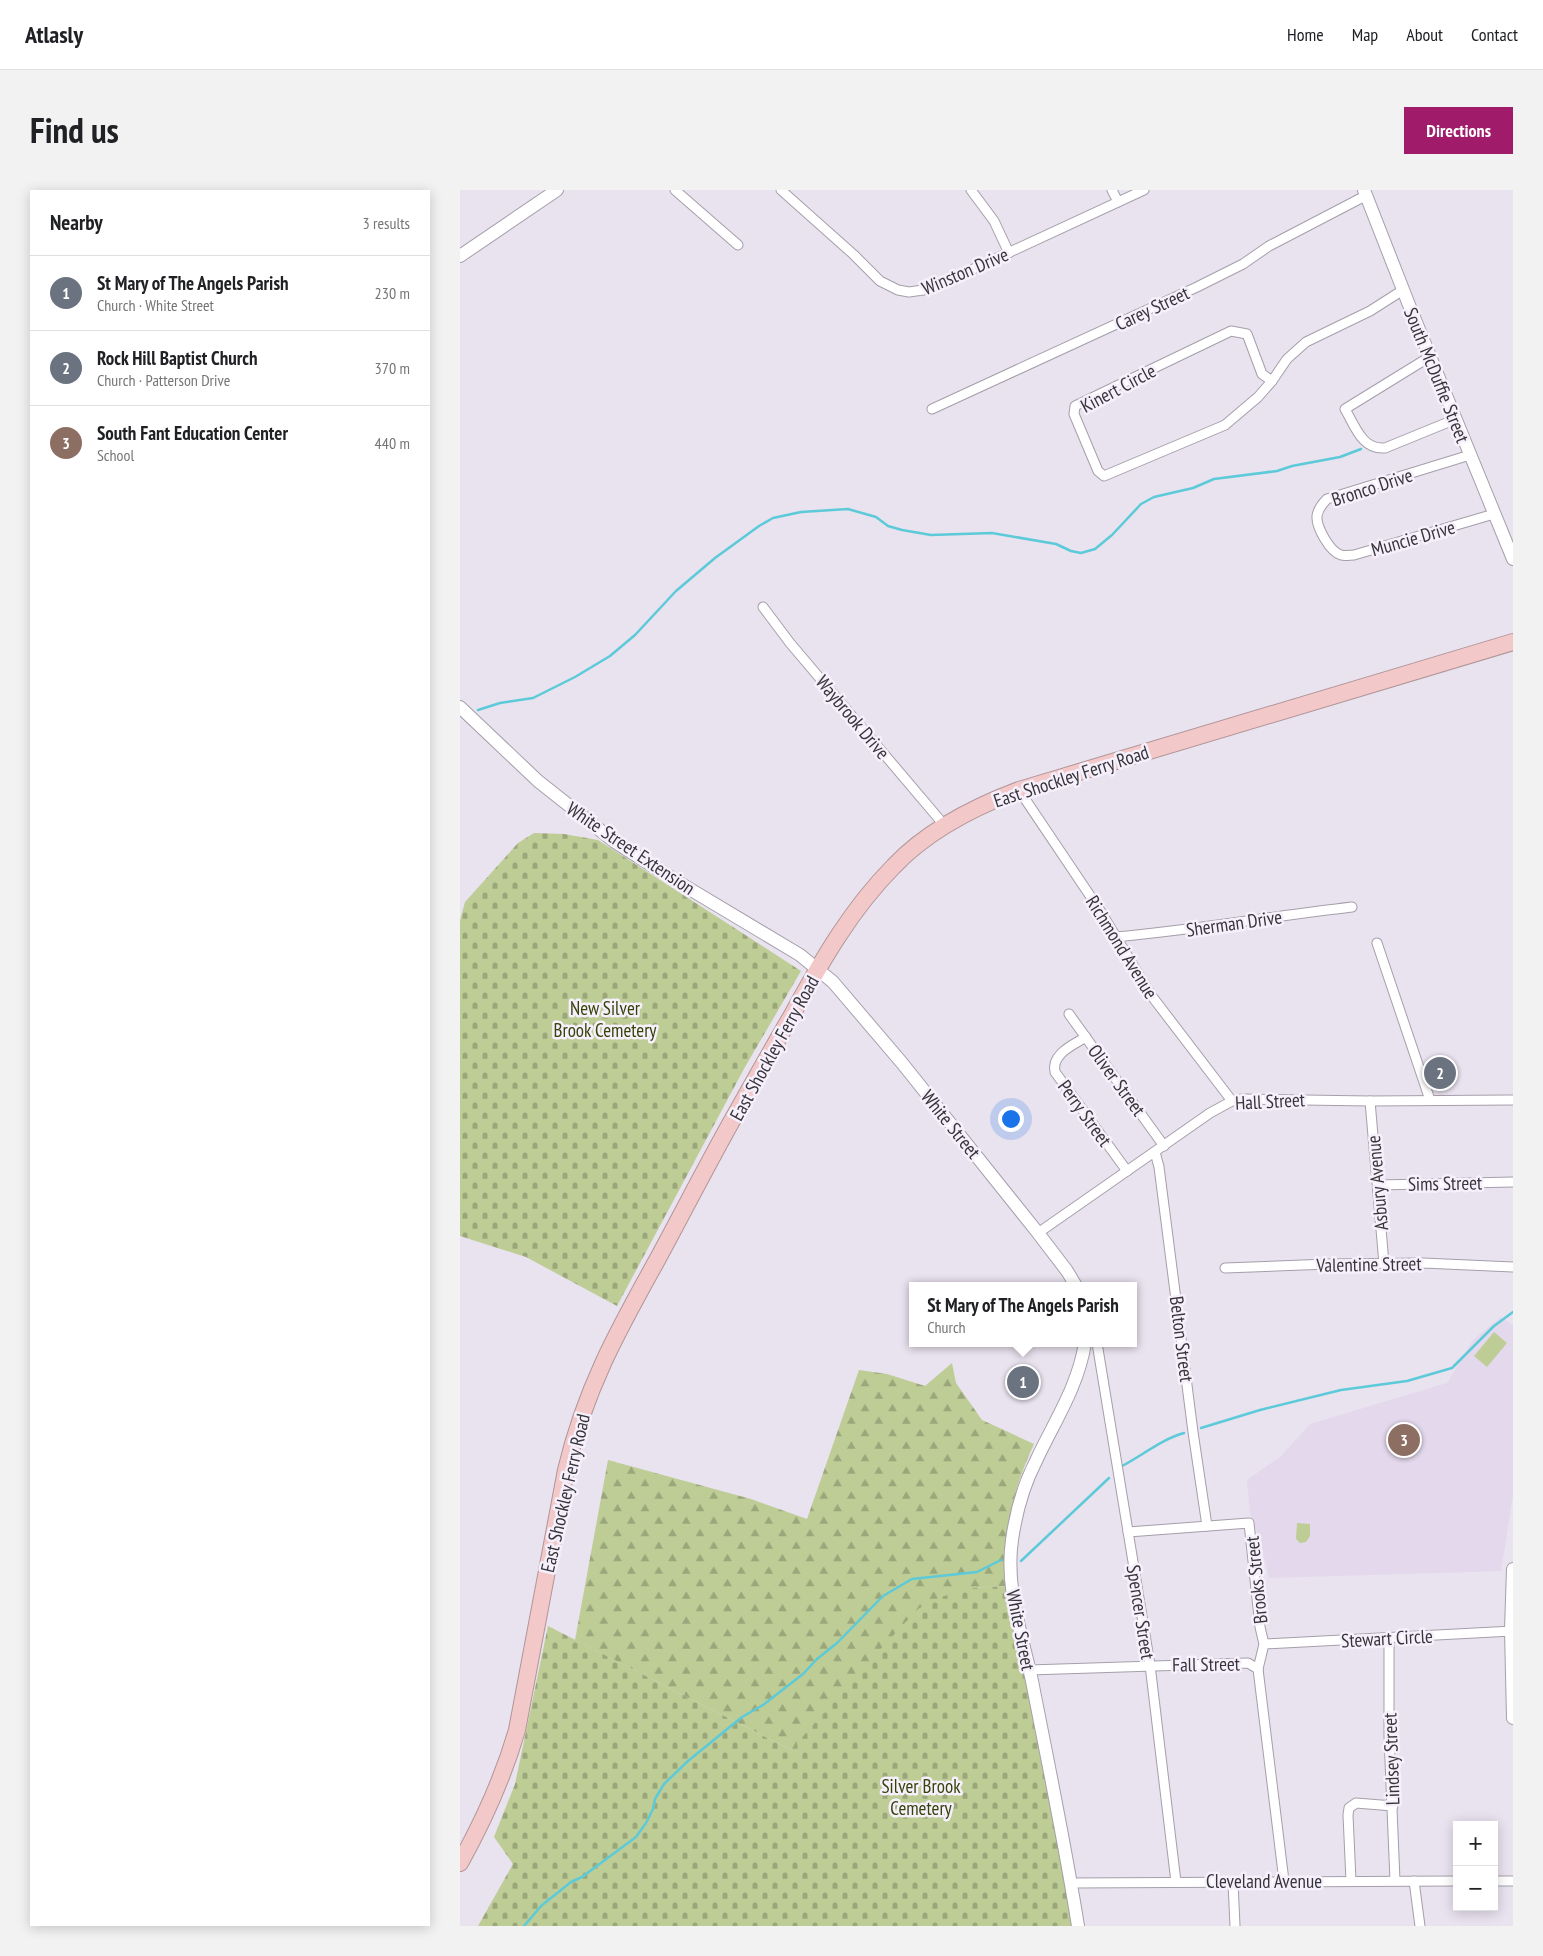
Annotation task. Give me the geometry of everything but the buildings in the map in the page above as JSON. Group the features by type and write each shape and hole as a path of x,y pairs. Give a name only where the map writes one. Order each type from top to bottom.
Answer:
{"highway":[{"name":"East Shockley Ferry Road","path":"460,1863 488,1810 505,1769 517,1730 566,1470 576,1431 591,1388 627,1313 818,968 849,921 878,883 905,856 945,826 975,808 1018,790 1513,642"}],"street":[{"path":"460,256 557,190"},
{"path":"675,190 738,245"},
{"name":"Winston Drive","path":"781,190 853,254 880,281 898,290 919,292 930,289 1144,190"},
{"path":"971,190 994,221 1009,253"},
{"path":"1112,190 1118,202"},
{"name":"South McDuffie Street","path":"1366,193 1403,290 1513,559"},
{"name":"Carey Street","path":"932,409 1197,287 1243,264 1269,246 1366,193"},
{"name":"Kinert Circle","path":"1272,381 1262,374 1247,334 1231,331 1075,406 1074,414 1098,471 1104,476 1224,425 1258,397 1272,381 1287,359 1306,342 1370,311 1403,290"},
{"path":"1431,356 1345,409 1362,439 1372,447 1378,448 1385,448 1456,419"},
{"name":"Bronco Drive","path":"1332,550 1324,538 1317,515 1322,504 1327,499 1470,455"},
{"name":"Muncie Drive","path":"1332,550 1340,555 1354,555 1494,514"},
{"name":"Waybrook Drive","path":"763,607 790,644 945,826"},
{"name":"White Street Extension","path":"460,707 538,781 615,842 800,955 818,968"},
{"name":"Richmond Avenue","path":"1018,790 1101,912 1151,995 1232,1101"},
{"name":"Sherman Drive","path":"1115,937 1183,930 1244,920 1352,907"},
{"path":"1378,943 1430,1100"},
{"name":"White Street","path":"818,968 854,1004 1038,1233 1067,1270 1074,1282"},
{"name":"Oliver Street","path":"1069,1014 1164,1146"},
{"name":"Perry Street","path":"1086,1037 1057,1056 1054,1064 1055,1072 1127,1171"},
{"name":"Hall Street","path":"1038,1233 1210,1113 1232,1101 1325,1099 1370,1101 1513,1100"},
{"name":"Asbury Avenue","path":"1370,1101 1384,1264"},
{"name":"Belton Street","path":"1155,1152 1159,1167 1207,1526"},
{"name":"Sims Street","path":"1378,1185 1513,1182"},
{"name":"Valentine Street","path":"1225,1268 1329,1264 1449,1263 1513,1267"},
{"name":"White Street","path":"1078,1926 1072,1883 1029,1670 1014,1609 1010,1559 1015,1518 1025,1484 1070,1395 1081,1364 1084,1347"},
{"name":"Spencer Street","path":"1098,1347 1150,1665 1176,1882"},
{"name":"Brooks Street","path":"1128,1532 1249,1523 1260,1628 1264,1644 1258,1669"},
{"path":"1513,1569 1513,1718"},
{"name":"Stewart Circle","path":"1264,1644 1512,1630"},
{"name":"Lindsey Street","path":"1389,1637 1388,1736 1393,1806 1395,1881"},
{"name":"Fall Street","path":"1029,1670 1248,1663 1258,1669 1284,1881"},
{"path":"1351,1881 1349,1808 1356,1803 1393,1806"},
{"path":"1414,1881 1420,1926"},
{"name":"Cleveland Avenue","path":"1072,1883 1453,1881"},
{"path":"1498,1881 1513,1881"},
{"path":"1234,1882 1235,1926"}],"shaded area":[{"path":"1501,1317 1513,1325 1513,1495 1501,1571 1269,1578 1261,1543 1250,1513 1247,1480 1280,1457 1310,1424 1447,1383 1473,1340"}],"green space":[{"name":"New Silver Brook Cemetery","path":"534,833 564,834 598,840 801,971 745,1067 617,1306 526,1257 460,1236 460,920 465,902 518,843"},
{"path":"1494,1332 1507,1343 1487,1367 1474,1356"},
{"path":"952,1363 956,1383 982,1420 1034,1444 1019,1481 1006,1535 1005,1567 1007,1586 969,1588 791,1750 575,1640 608,1460 751,1499 807,1519 859,1370 887,1374 925,1386"},
{"path":"1297,1523 1310,1524 1310,1536 1306,1542 1300,1543 1296,1539"},
{"name":"Silver Brook Cemetery","path":"1007,1586 1052,1791 1074,1926 478,1926 513,1864 494,1837 515,1784 548,1626 791,1750 918,1609 938,1598 969,1588"}],"waterway":[{"path":"478,710 500,703 533,698 575,677 610,656 635,635 676,591 715,558 773,518 801,512 848,509 876,517 888,526 902,530 931,535 992,533 1056,544 1071,551 1081,553 1095,549 1112,535 1141,504 1154,497 1193,488 1214,479 1277,471 1292,466 1340,457 1361,449"},
{"path":"1201,1428 1260,1410 1341,1390 1407,1381 1452,1368 1494,1326 1513,1312"},
{"path":"1122,1466 1160,1443 1184,1433"},
{"path":"1021,1561 1109,1478"},
{"path":"524,1926 541,1906 571,1882 582,1877 636,1837 646,1823 653,1809 655,1799 664,1784 688,1761 742,1717 763,1705 803,1674 817,1659 837,1643 883,1596 912,1579 977,1572 1001,1560"}],"place":[{"name":"Rock Hill Baptist Church","path":"1440,1073"},
{"name":"St Mary of The Angels Parish","path":"1023,1382"},
{"name":"South Fant Education Center","path":"1404,1440"}]}
